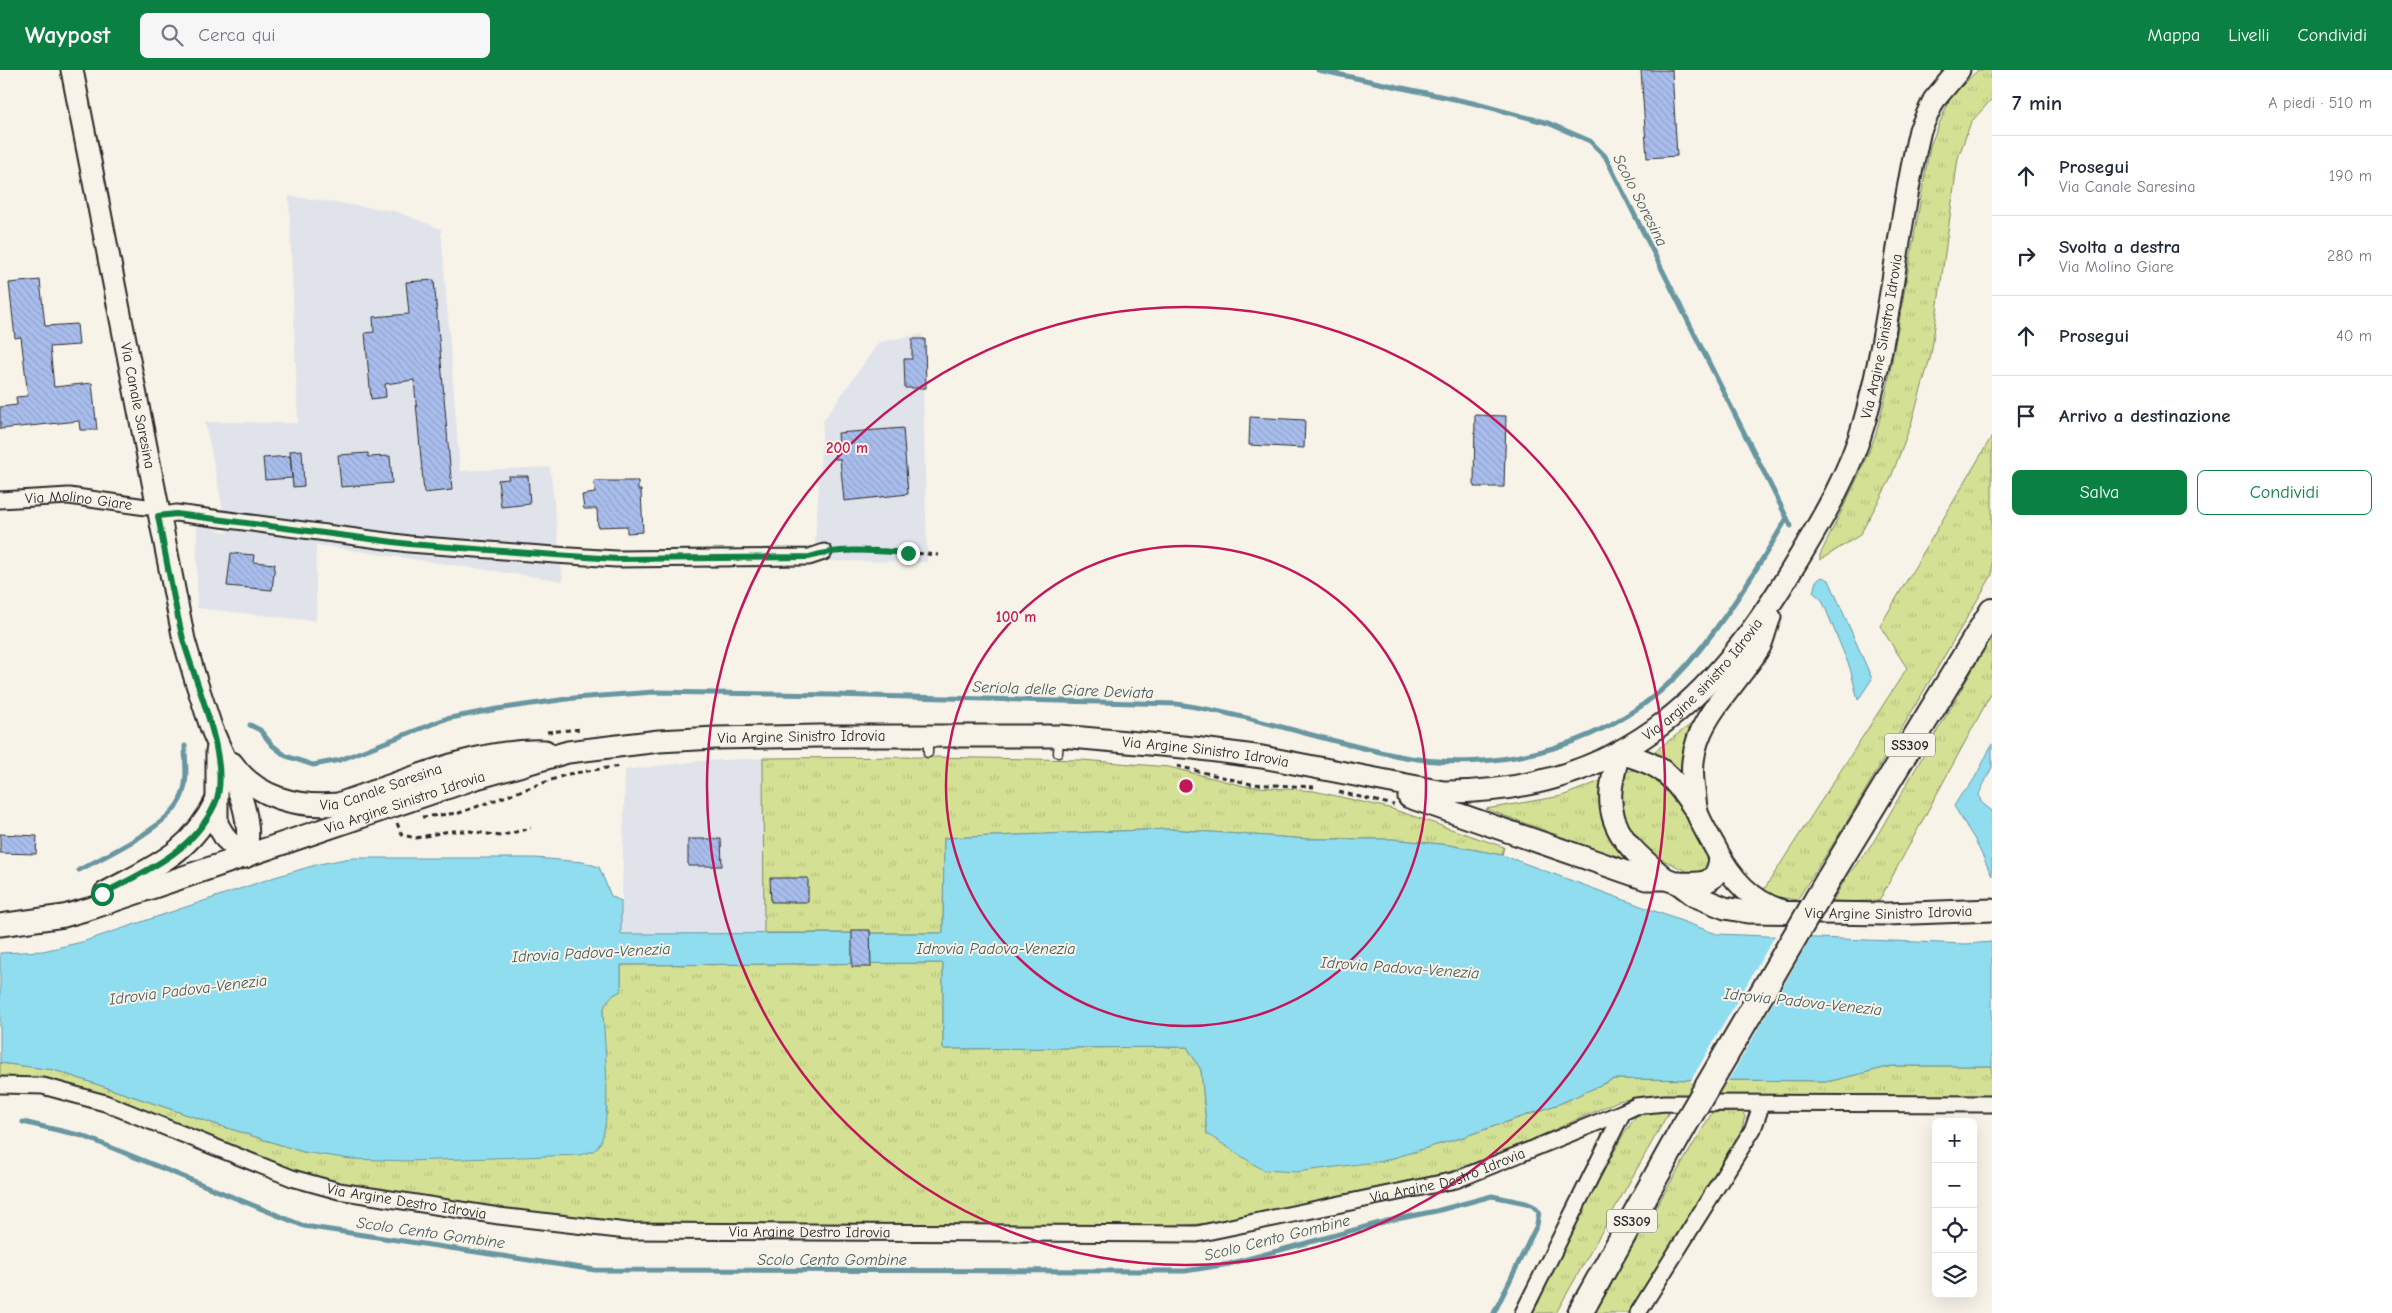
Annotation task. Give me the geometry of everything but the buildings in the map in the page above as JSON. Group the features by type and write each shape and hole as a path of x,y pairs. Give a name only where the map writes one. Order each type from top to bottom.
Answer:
{"main road":[{"name":"Via Canale Saresina","path":"72,70 157,511 184,640 213,732 235,781 244,807 250,840 246,857"},
{"name":"Via Argine Sinistro Idrovia","path":"1777,595 1830,505 1863,425 1876,375 1920,130 1934,100 1959,70"},
{"name":"Via argine sinistro Idrovia","path":"1619,753 1654,731 1689,704 1736,652 1777,595"},
{"path":"1698,814 1692,779 1693,759 1699,733 1711,711 1760,645 1777,595"},
{"name":"SS309","path":"1580,1313 1683,1128 1828,880 1992,611"},
{"name":"Via Canale Saresina","path":"213,732 234,766 262,791 293,803 314,806 338,804 474,760 513,752 568,752"},
{"name":"Via Canale Saresina","path":"213,732 218,773 217,824 220,831 246,857"},
{"name":"Via Argine Sinistro Idrovia","path":"0,925 22,923 92,908 473,779 568,752 659,741 716,738 928,744 1194,748 1262,757 1334,782 1472,792 1548,780 1619,753"},
{"name":"Via Argine Sinistro Idrovia","path":"1619,753 1611,791 1615,824 1631,850 1672,881 1696,896 1725,908 1748,912 1886,914 1992,910"},
{"path":"1619,753 1641,759 1661,769 1678,784 1698,814 1720,858 1741,887 1755,899 1786,912"},
{"path":"1334,782 1646,879 1701,884 1707,882 1716,873 1720,858"},
{"name":"Via Canale Saresina","path":"22,923 63,911 102,894 175,854 196,834 216,801"}],"street":[{"name":"Via Molino Giare","path":"0,500 69,496 146,507 176,514 409,544 616,559 809,557 824,552"},
{"name":"Via Argine Destro Idrovia","path":"0,1085 43,1086 105,1103 292,1178 339,1191 499,1216 627,1231 1196,1234 1456,1180 1636,1106 1665,1103 1992,1104"},
{"path":"1638,1313 1753,1129 1759,1112 1758,1104"},
{"path":"1523,1313 1602,1158 1622,1112"}],"path":[{"path":"824,552 875,550 938,555"},
{"path":"541,733 582,730"},
{"path":"1171,764 1251,784 1318,787"},
{"path":"588,771 623,766"},
{"path":"1334,782 1398,806"},
{"path":"397,823 402,835 416,838 449,831 470,831 500,836 531,828"}],"shaded area":[{"path":"289,196 395,211 441,229 460,471 550,467 563,581 316,545 316,621 197,608 197,523 228,533 205,422 298,423"},
{"path":"922,334 927,562 814,561 823,421 879,342"},
{"path":"763,758 764,933 621,934 625,770 700,761"}],"green space":[{"path":"1978,70 1992,70 1992,99 1971,122 1958,158 1931,355 1911,424 1890,480 1860,535 1820,560 1820,555 1859,475 1876,434 1887,390 1930,146 1950,98"},
{"path":"1992,436 1992,575 1845,825 1797,900 1778,897 1763,891 1907,668 1880,626"},
{"path":"1992,636 1992,692 1879,901 1832,902 1846,878 1874,841"},
{"path":"1694,722 1684,779 1651,754"},
{"path":"929,757 1082,760 1169,767 1244,786 1314,791 1389,808 1504,847 1502,855 1449,845 1392,839 1308,839 1169,829 944,838 943,933 764,933 763,758"},
{"path":"1632,770 1650,773 1655,776 1671,792 1689,816 1703,841 1711,862 1703,874 1688,872 1653,855 1646,851 1631,836 1623,815 1620,793 1625,773"},
{"path":"1603,780 1602,805 1605,824 1619,850 1628,861 1486,809 1562,796"},
{"path":"943,963 943,1049 1187,1047 1201,1070 1207,1134 1383,1161 1463,1137 1559,1104 1614,1079 1831,1081 1892,1066 1992,1066 1992,1096 1639,1097 1618,1101 1521,1145 1446,1173 1209,1223 1178,1226 633,1226 583,1222 348,1187 288,1173 142,1111 0,1081 0,1063 54,1070 303,1152 607,1114 603,1013 609,999 621,991 621,965"},
{"path":"1670,1110 1556,1313 1529,1313 1623,1135 1638,1113"},
{"path":"1741,1111 1745,1116 1741,1133 1704,1196 1628,1313 1593,1313 1712,1113"}],"water":[{"path":"1822,577 1829,580 1872,679 1858,700 1850,668 1822,600 1813,592 1816,581"},
{"path":"1992,744 1992,767 1979,794 1981,802 1992,811 1992,876 1975,840 1954,806 1974,779"},
{"name":"Idrovia Padova-Venezia","path":"1169,829 1308,839 1392,839 1449,845 1502,855 1717,934 1966,944 1992,942 1992,1066 1892,1066 1831,1081 1614,1079 1559,1104 1463,1137 1383,1161 1296,1172 1263,1170 1207,1134 1201,1070 1187,1047 943,1049 943,963 621,965 621,991 609,999 603,1013 607,1105 602,1138 596,1149 580,1155 407,1161 351,1159 303,1152 54,1070 0,1063 0,953 43,951 82,942 319,864 351,858 535,858 583,862 599,867 611,896 621,901 621,934 943,933 944,838"}],"pier":[{"path":"1776,934 1812,936 1727,1083 1690,1082"}],"waterway":[{"name":"Scolo Soresina","path":"1318,70 1473,103 1548,123 1590,141 1605,156 1791,526"},
{"name":"Seriola delle Giare Deviata","path":"250,725 260,730 272,745 286,756 313,765 340,760 445,719 497,709 574,698 654,692 832,695 1177,704 1232,714 1394,755 1433,761 1473,761 1513,757 1552,748 1590,734 1626,716 1658,693 1687,665 1715,630 1787,518"},
{"name":"Seriola delle Giare Deviata","path":"79,870 135,840 162,821 173,810 180,800 185,787 185,746"},
{"name":"Scolo Cento Gombine","path":"23,1122 83,1136 304,1226 595,1270 1185,1271 1229,1264 1387,1221 1436,1211 1492,1196 1526,1203 1533,1206 1539,1212 1537,1225 1494,1313"}],"route":[{"path":"102,894 175,854 202,827 216,801 218,773 216,740 184,640 158,516 176,514 409,544 616,559 809,557 824,552 875,550 908,553"}]}
